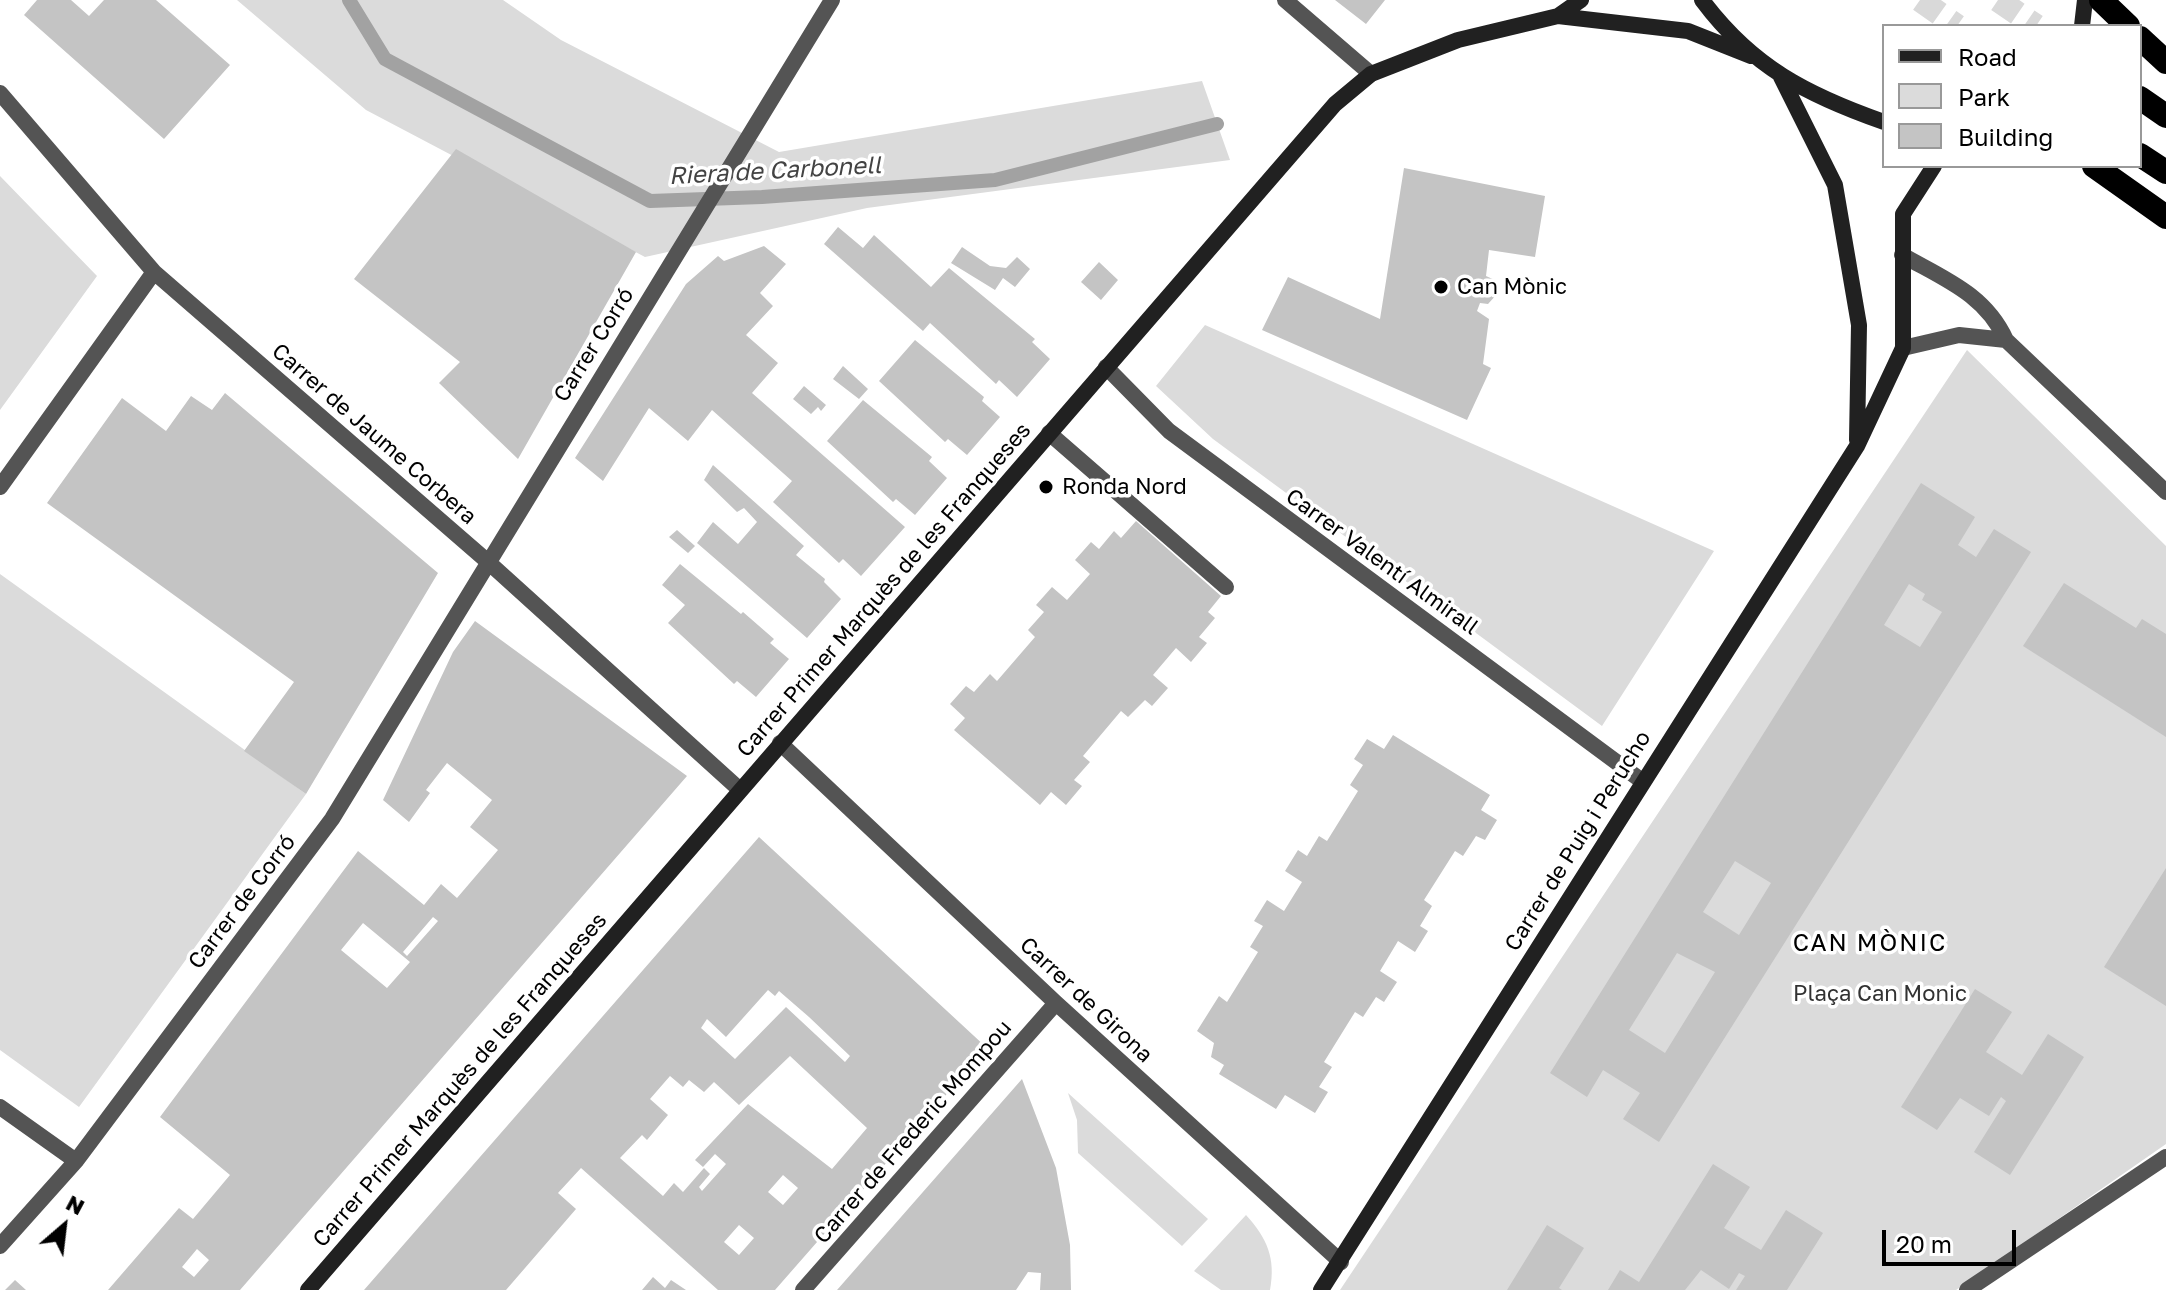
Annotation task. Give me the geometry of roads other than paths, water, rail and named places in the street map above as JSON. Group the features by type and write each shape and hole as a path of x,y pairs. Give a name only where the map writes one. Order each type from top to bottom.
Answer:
{"highway":[{"path":"2101,0 2126,24"},
{"path":"2142,40 2166,62"},
{"path":"2142,99 2166,116"},
{"path":"2142,156 2166,172"},
{"path":"2097,168 2166,217"}],"street":[{"name":"Carrer Corró","path":"487,561 832,0"},
{"path":"1285,0 1371,74"},
{"name":"Carrer Primer Marquès de les Franqueses","path":"1558,16 1581,0"},
{"path":"1702,0 1751,56 1781,77 1813,95 1882,121"},
{"path":"2082,24 2085,0"},
{"name":"Carrer Primer Marquès de les Franqueses","path":"308,1290 1335,104 1371,74 1458,40 1558,16 1688,31 1751,56"},
{"path":"1781,77 1835,185 1846,238 1859,325 1857,446"},
{"name":"Carrer de Jaume Corbera","path":"0,93 154,272 487,561 739,789"},
{"path":"1933,168 1903,214 1903,348 1959,335 2006,340"},
{"path":"1902,255 1972,296 1995,316 2006,340 2162,487"},
{"path":"0,487 154,272"},
{"name":"Carrer de Puig i Perucho","path":"1341,1262 1642,781 1857,446 1903,348"},
{"name":"Carrer Valentí Almirall","path":"1106,367 1169,431 1642,781"},
{"path":"1049,433 1226,587"},
{"name":"Carrer de Corró","path":"0,1246 76,1161 332,819 487,561"},
{"name":"Carrer de Girona","path":"780,743 1056,1003 1341,1262"},
{"name":"Carrer de Frederic Mompou","path":"803,1290 1056,1003"},
{"path":"0,1107 76,1161"},
{"path":"1967,1290 2166,1157"},
{"path":"1321,1290 1341,1262"}],"waterway":[{"name":"Riera de Carbonell","path":"349,0 385,59 650,201 762,197 995,180 1217,124"}],"tunnel":[{"path":"1920,0 1954,24"},
{"path":"1998,0 2033,24"}],"place":[{"name":"Can Mònic","path":"1441,287"},
{"name":"Ronda Nord","path":"1046,487"}],"district":[{"name":"CAN MÒNIC","path":"1870,943"}],"park label":[{"name":"Plaça Can Monic","path":"1880,994"}]}
